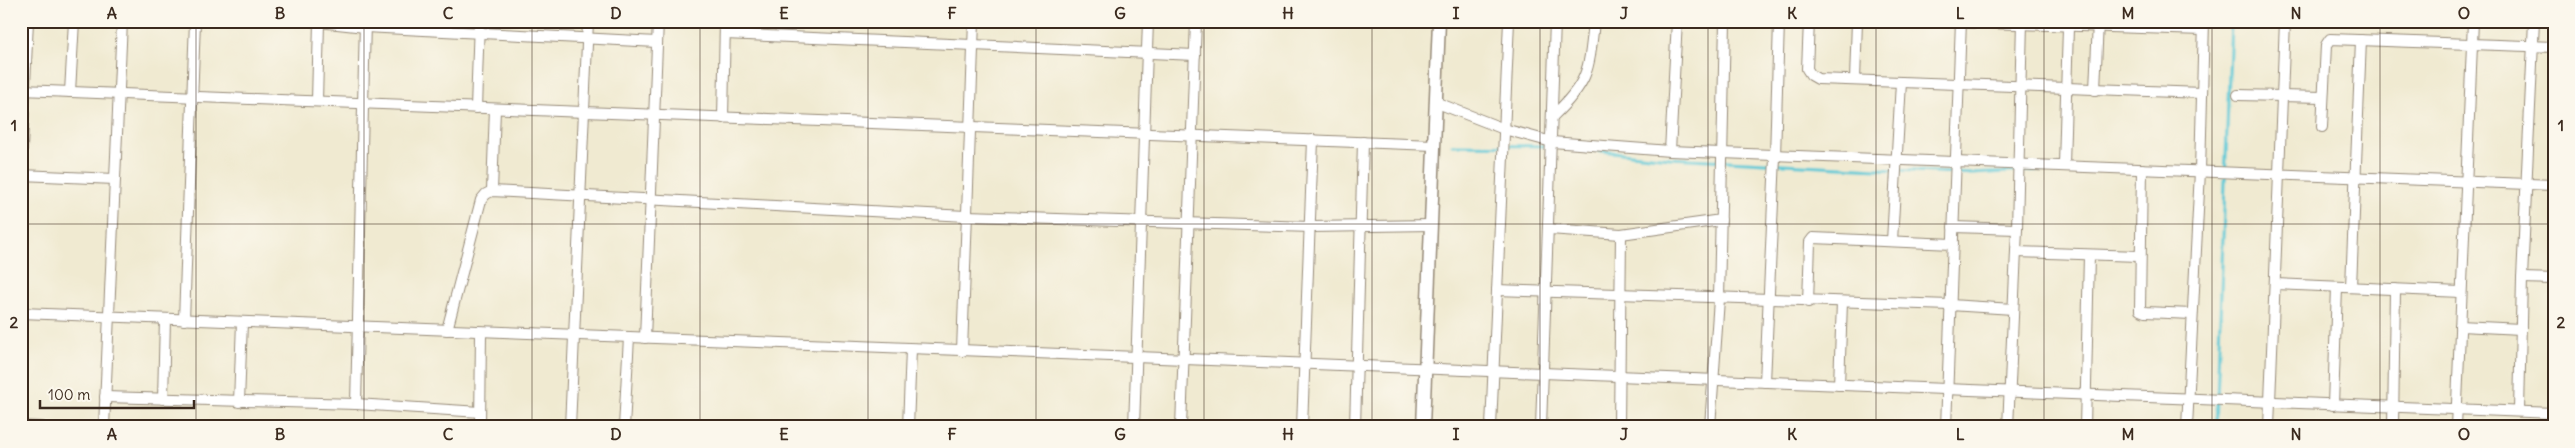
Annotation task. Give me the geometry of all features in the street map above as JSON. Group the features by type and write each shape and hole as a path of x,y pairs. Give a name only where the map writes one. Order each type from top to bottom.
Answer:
{"main road":[{"path":"1423,427 1439,21"}],"street":[{"path":"21,169 23,90 28,21"},
{"path":"70,92 74,21"},
{"path":"104,427 122,21"},
{"path":"184,320 195,21"},
{"path":"570,427 588,21"},
{"path":"645,338 658,21"},
{"path":"722,118 725,21"},
{"path":"962,351 974,21"},
{"path":"1134,427 1139,222 1145,53 1148,21"},
{"path":"1181,427 1196,21"},
{"path":"1492,427 1509,21"},
{"path":"1541,427 1555,21"},
{"path":"1552,117 1575,95 1586,78 1594,21"},
{"path":"1670,151 1677,21"},
{"path":"1710,427 1712,380 1720,299 1725,21"},
{"path":"1765,382 1779,21"},
{"path":"1809,21 1807,69 1811,75 1818,79 2202,93"},
{"path":"1855,80 1857,21"},
{"path":"1926,21 2022,23 2068,27 2098,24 2203,25 2200,171 2187,427"},
{"path":"2270,427 2284,21"},
{"path":"2456,427 2473,21"},
{"path":"2519,411 2522,278 2534,21"},
{"path":"317,101 315,22 479,26 588,38 657,42"},
{"path":"1946,427 1961,22"},
{"path":"2008,427 2017,229 2022,23"},
{"path":"356,404 365,24"},
{"path":"2095,90 2098,24"},
{"path":"476,108 479,26"},
{"path":"2064,165 2068,27"},
{"path":"724,34 1195,55"},
{"path":"2351,288 2361,40"},
{"path":"2322,127 2328,41 2361,40 2554,47"},
{"path":"1892,241 1901,82"},
{"path":"23,90 1434,145"},
{"path":"2238,95 2323,97"},
{"path":"1435,102 1504,129 1552,142 1670,151 1775,157 2064,165 2554,185"},
{"path":"492,191 495,109"},
{"path":"1302,427 1313,140"},
{"path":"1355,427 1363,142"},
{"path":"2142,169 2139,256 2140,310 2145,312 2192,314"},
{"path":"21,175 115,179"},
{"path":"447,330 481,200 492,191 966,216 1311,227 1431,225"},
{"path":"1549,229 1621,234 1721,220"},
{"path":"1953,227 2017,229"},
{"path":"1619,427 1622,295 1621,234"},
{"path":"1808,302 1810,242 1812,238 1953,244"},
{"path":"2016,252 2139,256"},
{"path":"2085,427 2089,255"},
{"path":"2522,278 2554,279"},
{"path":"2275,284 2461,292"},
{"path":"2333,405 2337,287"},
{"path":"2393,427 2395,289"},
{"path":"1497,290 1808,302 1950,305 2013,309"},
{"path":"1839,385 1842,302"},
{"path":"21,313 2554,413"},
{"path":"163,399 166,319"},
{"path":"239,402 242,322"},
{"path":"2460,326 2521,328"},
{"path":"480,427 482,332"},
{"path":"624,427 628,337"},
{"path":"908,427 911,349"},
{"path":"105,397 356,404 480,412"},
{"path":"21,426 42,427"}],"waterway":[{"path":"2216,427 2231,21"},
{"path":"1452,145 1548,146"},
{"path":"1582,149 1670,158 1972,174 2045,170"}]}
